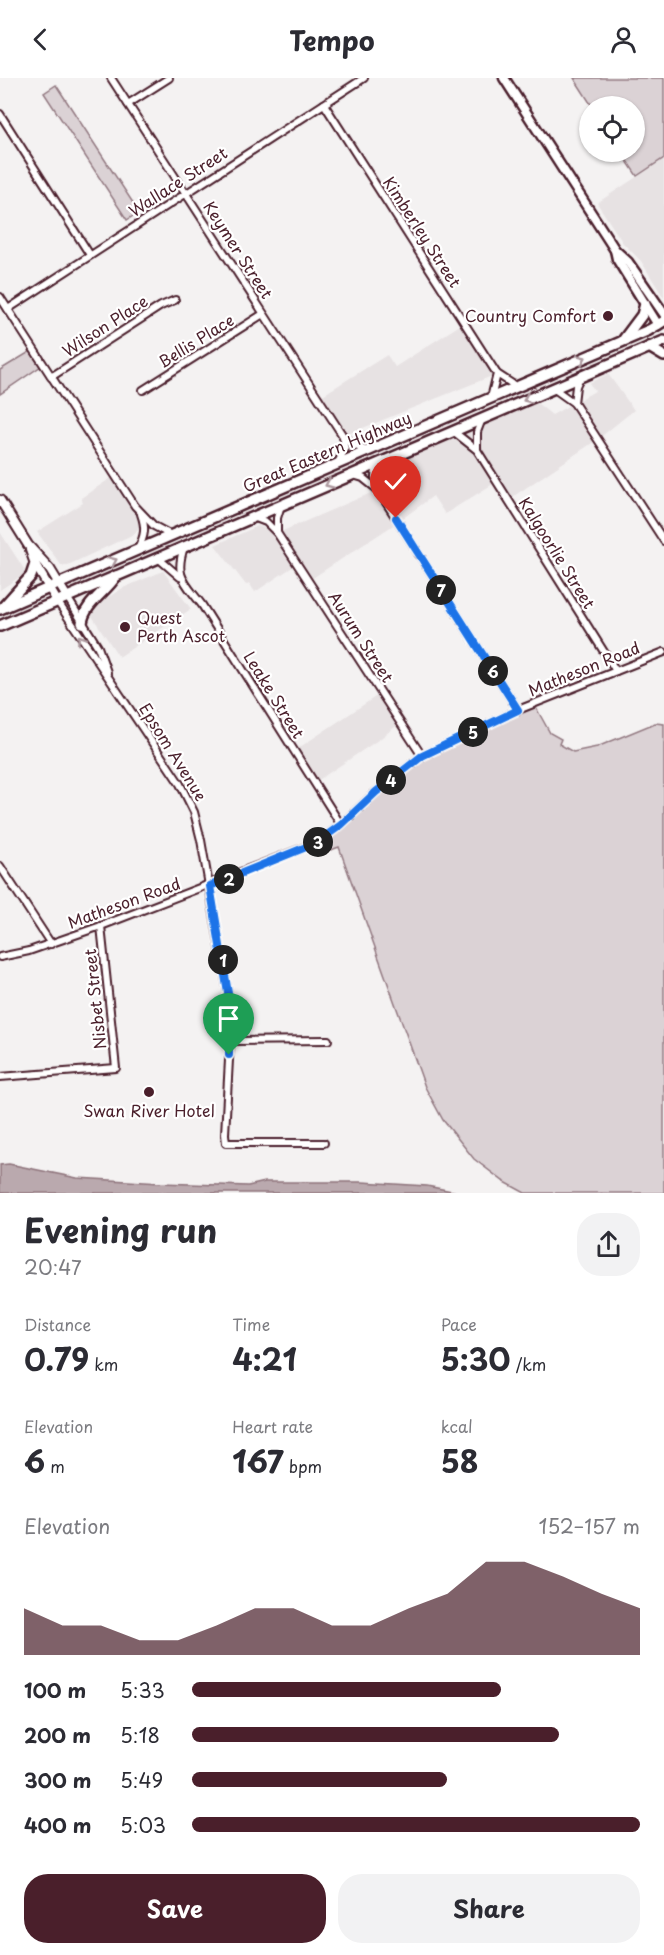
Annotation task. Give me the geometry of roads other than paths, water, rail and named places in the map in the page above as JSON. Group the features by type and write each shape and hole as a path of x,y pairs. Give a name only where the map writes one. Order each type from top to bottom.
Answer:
{"highway":[{"path":"622,341 642,315 645,304"},
{"name":"Great Eastern Highway","path":"1,609 661,323"},
{"name":"Great Eastern Highway","path":"0,626 664,340"},
{"path":"649,347 664,356"},
{"path":"1,609 31,576 35,564"},
{"path":"82,623 83,614 87,608 111,585 116,576"}],"main road":[{"path":"504,78 615,250 628,261 664,315"},
{"path":"615,250 617,259 645,304 661,323"}],"street":[{"name":"Keymer Street","path":"111,78 343,436 367,451"},
{"path":"128,104 168,78"},
{"name":"Wallace Street","path":"8,309 364,78"},
{"name":"Kimberley Street","path":"324,104 497,374 517,387"},
{"path":"0,114 90,255"},
{"path":"0,297 141,513 154,526 171,535"},
{"name":"Wilson Place","path":"51,376 161,306 175,300"},
{"name":"Bellis Place","path":"143,390 263,314"},
{"path":"491,398 497,374"},
{"path":"574,403 576,386 581,376"},
{"path":"553,388 574,403 664,541"},
{"path":"477,450 477,432 482,418"},
{"name":"Kalgoorlie Street","path":"453,431 477,450 616,670"},
{"path":"337,464 345,448 343,436"},
{"path":"377,464 375,477 378,490"},
{"path":"351,475 363,478 378,490 518,710"},
{"name":"Epsom Avenue","path":"0,500 28,545 50,569 98,648 107,676"},
{"path":"278,533 277,518 280,505"},
{"path":"137,550 146,527 141,513"},
{"name":"Aurum Street","path":"253,517 266,522 278,533 422,756"},
{"name":"Epsom Avenue","path":"28,545 35,564 57,601 180,784 194,812 210,886 229,999 230,1041 226,1143 324,1143"},
{"path":"183,579 178,564 184,547"},
{"name":"Leake Street","path":"158,558 183,579 202,605 341,825"},
{"name":"Matheson Road","path":"0,957 29,951 101,926 210,886 316,843 341,825 376,792 422,756 518,710 664,652"},
{"path":"0,866 51,944"},
{"name":"Nisbet Street","path":"0,1077 116,1068 101,926"},
{"path":"230,1041 328,1040"}],"place":[{"name":"Country Comfort","path":"608,316"},
{"name":"Quest Perth Ascot","path":"125,627"},
{"name":"Swan River Hotel","path":"149,1092"}]}
